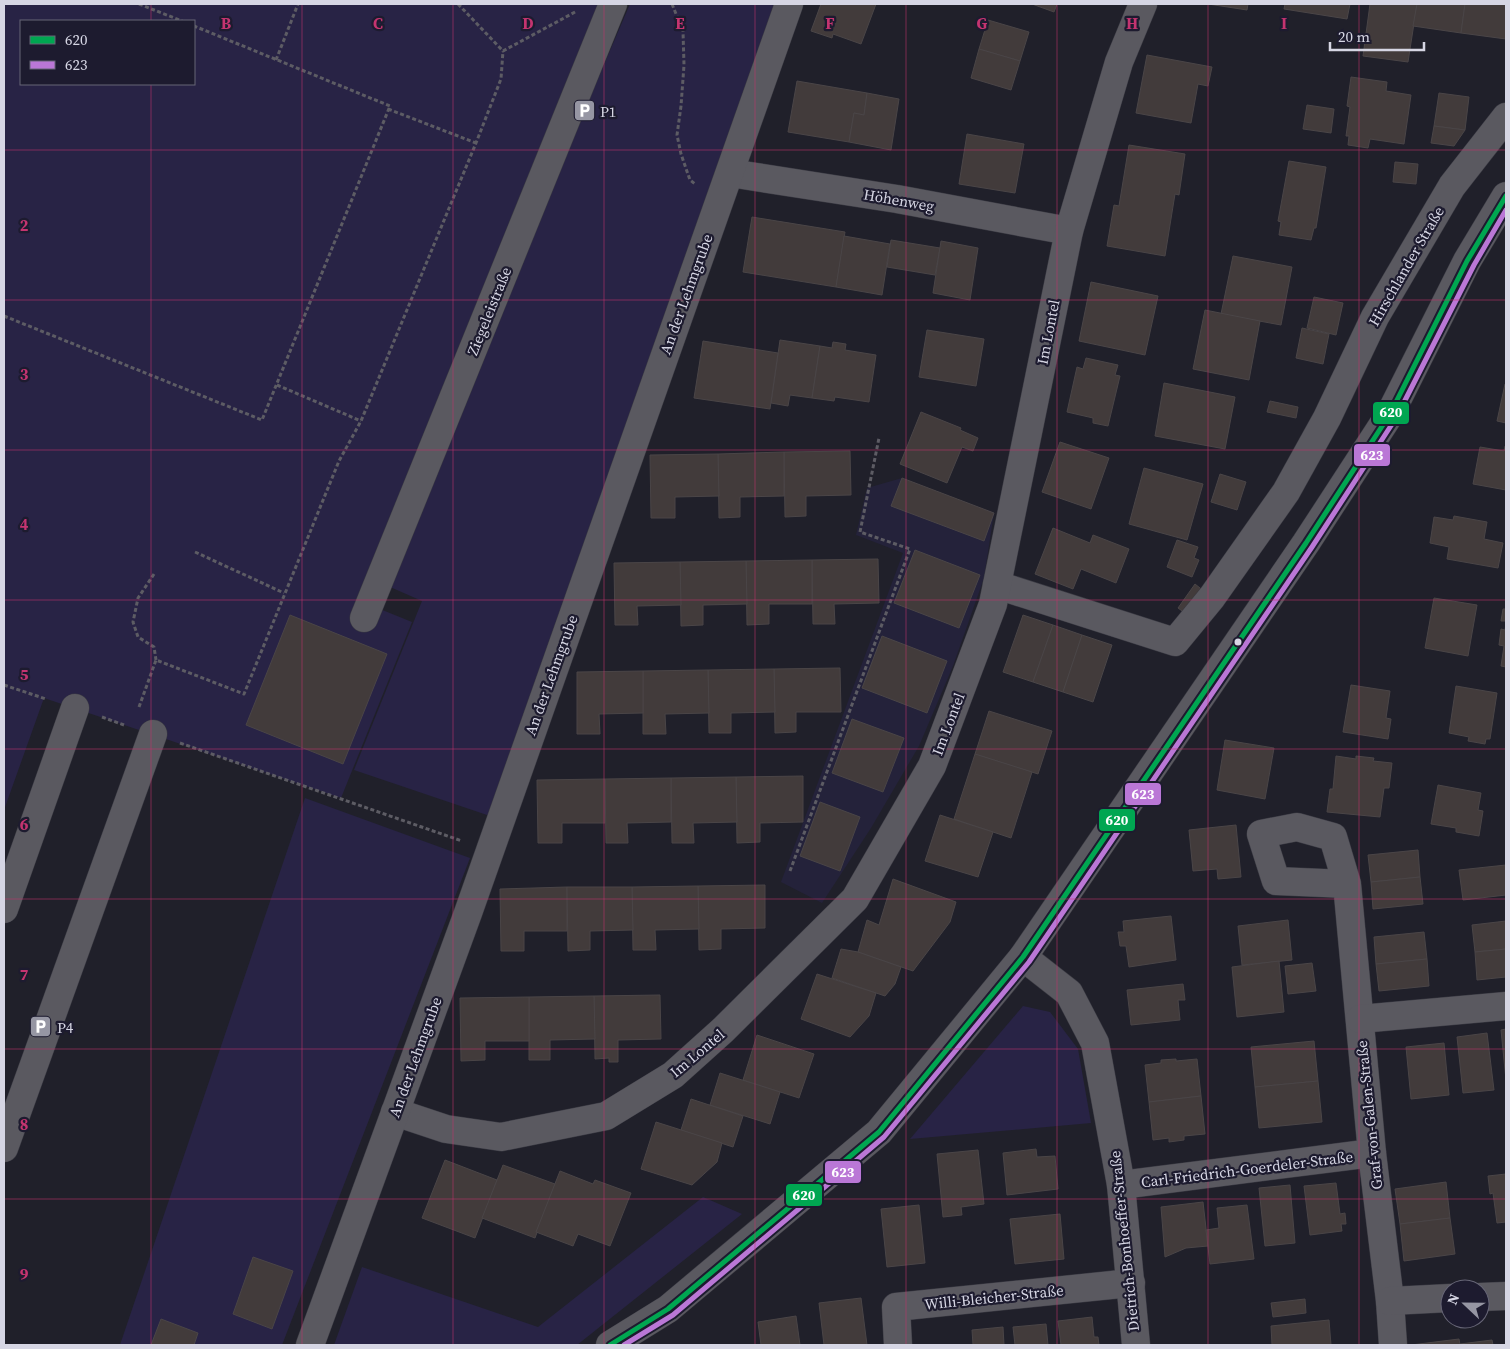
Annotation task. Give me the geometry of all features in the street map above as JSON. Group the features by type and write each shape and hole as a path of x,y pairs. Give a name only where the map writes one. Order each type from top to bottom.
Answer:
{"street":[{"name":"Ziegeleistraße","path":"364,618 613,4"},
{"name":"An der Lehmgrube","path":"310,1345 468,913 788,4"},
{"name":"Im Lontel","path":"395,1112 446,1129 501,1138 606,1116 673,1074 709,1043 855,899 932,766 994,604 1069,231 1119,62 1143,4"},
{"name":"Hirschlander Straße","path":"997,585 1175,642 1212,597 1286,492 1327,418 1375,317 1442,202 1452,186 1506,118"},
{"name":"Höhenweg","path":"730,173 897,198 1069,231"},
{"path":"610,1345 668,1309 879,1132 1023,957 1301,551 1390,414 1467,261 1506,196"},
{"path":"4,909 75,708"},
{"path":"4,1148 143,731"},
{"name":"Graf-von-Galen-Straße","path":"1347,884 1372,1152 1390,1301 1393,1345"},
{"name":"Dietrich-Bonhoeffer-Straße","path":"1023,957 1069,993 1095,1043 1121,1185 1136,1345"},
{"path":"1360,1019 1506,1006"},
{"name":"Carl-Friedrich-Goerdeler-Straße","path":"1121,1185 1372,1152"},
{"name":"Willi-Bleicher-Straße","path":"898,1345 896,1307 1131,1283"},
{"path":"1490,1297 1506,1296"},
{"path":"1390,1301 1440,1298"}],"path":[{"path":"138,4 179,20"},
{"path":"276,60 298,4"},
{"path":"156,660 244,694 338,461 361,420 501,79 503,51 458,4"},
{"path":"672,4 683,31 683,81 677,135 681,154 690,180 718,203"},
{"path":"503,51 581,9"},
{"path":"4,316 262,420 390,106 195,26"},
{"path":"388,109 476,143"},
{"path":"277,386 361,420"},
{"path":"790,871 910,549 860,532 879,438"},
{"path":"195,552 284,593"},
{"path":"143,731 156,660 154,647 138,637 133,622 138,598 154,574"},
{"path":"4,685 489,850"}],"shaded area":[{"path":"4,4 613,4 370,605 412,622 341,798 44,698 4,810"},
{"path":"630,4 802,4 493,817 354,770 422,601 381,583"},
{"path":"902,478 994,513 984,578 953,666 919,746 871,828 822,903 781,882 903,553 856,535 867,488"},
{"path":"305,798 470,858 282,1345 120,1345"},
{"path":"1023,1006 1050,1012 1078,1049 1091,1123 910,1139"},
{"path":"703,1197 742,1214 577,1345 334,1345 362,1267 538,1327"}],"building":[{"path":"821,4 876,4 861,44 833,34 832,38 811,31"},
{"path":"1032,4 1057,4 1054,12"},
{"path":"1208,4 1248,4 1247,10"},
{"path":"1285,4 1350,4 1347,19 1284,9"},
{"path":"1370,4 1417,4 1408,62 1363,56"},
{"path":"1417,4 1465,4 1461,33 1413,26"},
{"path":"1465,4 1506,4 1506,39 1461,33"},
{"path":"988,20 1029,32 1020,61 979,49"},
{"path":"979,49 1020,61 1011,90 971,78"},
{"path":"1147,55 1212,67 1208,86 1198,84 1191,123 1136,113"},
{"path":"1351,77 1387,82 1386,91 1411,95 1404,144 1370,139 1368,148 1348,145 1349,136 1346,136 1350,107 1347,106"},
{"path":"797,81 867,93 864,115 854,113 849,142 788,132"},
{"path":"867,93 899,99 891,150 849,142 854,113 864,115"},
{"path":"1439,93 1469,97 1465,130 1434,126"},
{"path":"1307,105 1334,109 1331,133 1303,129"},
{"path":"1434,126 1465,130 1454,146 1431,143"},
{"path":"967,134 1024,144 1015,193 959,184"},
{"path":"1129,145 1185,154 1179,195 1175,194 1165,256 1107,246 1114,205 1119,206"},
{"path":"1289,161 1326,167 1316,228 1314,228 1311,240 1279,235 1281,222 1278,221"},
{"path":"1395,162 1418,164 1416,184 1393,182"},
{"path":"752,217 845,232 836,287 743,272"},
{"path":"844,236 890,244 882,295 836,287"},
{"path":"891,240 940,248 935,275 887,267"},
{"path":"941,241 978,248 970,300 933,293"},
{"path":"1233,256 1292,267 1281,325 1221,314"},
{"path":"1091,282 1158,296 1145,355 1079,341"},
{"path":"1314,297 1343,303 1336,335 1307,328"},
{"path":"1205,310 1260,321 1249,380 1193,369"},
{"path":"1302,328 1329,334 1323,364 1296,358"},
{"path":"927,330 984,339 976,386 919,377"},
{"path":"780,340 820,346 812,398 790,395 788,406 771,403"},
{"path":"703,341 778,353 770,409 694,398"},
{"path":"833,342 846,344 845,350 876,355 869,402 835,397 834,401 812,398 820,346 832,348"},
{"path":"1086,358 1118,365 1115,375 1120,376 1108,426 1093,423 1093,418 1067,412 1077,367 1083,369"},
{"path":"1164,383 1235,397 1225,449 1155,436"},
{"path":"1506,385 1506,423 1497,421"},
{"path":"1270,401 1298,407 1296,418 1267,412"},
{"path":"921,412 961,428 960,430 978,438 973,451 962,447 947,483 900,464"},
{"path":"1060,442 1109,458 1091,509 1042,492"},
{"path":"1505,446 1506,490 1473,484 1480,447 1504,451"},
{"path":"850,451 851,495 806,496 806,516 785,517 784,452"},
{"path":"784,452 784,496 740,497 740,517 719,518 718,454"},
{"path":"718,454 719,496 675,497 675,518 651,518 650,455"},
{"path":"1144,468 1203,484 1187,540 1129,524"},
{"path":"1220,474 1246,482 1237,510 1211,502"},
{"path":"902,478 994,513 984,541 891,506"},
{"path":"1454,516 1487,522 1484,539 1503,543 1498,568 1447,559 1449,547 1430,543 1434,517 1453,520"},
{"path":"1053,528 1090,543 1093,535 1129,549 1116,583 1081,569 1073,589 1035,574"},
{"path":"1177,540 1198,547 1194,558 1199,560 1192,577 1167,567"},
{"path":"915,550 980,575 959,628 894,603"},
{"path":"878,559 879,603 834,604 835,624 813,624 812,560"},
{"path":"812,560 812,604 769,604 769,624 747,625 746,561"},
{"path":"746,561 747,604 703,605 703,625 681,626 680,562"},
{"path":"680,562 681,605 637,606 638,625 615,625 614,563"},
{"path":"1195,584 1205,592 1189,616 1178,608"},
{"path":"1434,598 1477,605 1468,656 1425,648"},
{"path":"1503,609 1506,609 1506,621 1501,621"},
{"path":"290,615 387,654 343,764 246,725"},
{"path":"1023,615 1053,625 1033,682 1003,672"},
{"path":"1506,624 1506,667 1501,666 1504,646 1499,645 1501,629 1505,630"},
{"path":"1053,625 1082,635 1063,692 1033,682"},
{"path":"1082,635 1112,645 1093,702 1063,692"},
{"path":"882,636 947,661 927,713 862,688"},
{"path":"840,668 841,712 796,712 796,732 775,733 774,669"},
{"path":"774,669 775,712 731,713 731,733 709,733 708,670"},
{"path":"708,670 709,713 665,714 666,734 643,734 643,671"},
{"path":"643,671 643,713 599,714 600,734 577,734 577,672"},
{"path":"1351,685 1390,691 1386,718 1391,719 1388,739 1343,732"},
{"path":"1456,686 1497,693 1490,739 1486,739 1485,744 1468,741 1469,737 1449,733"},
{"path":"989,711 1052,731 1038,774 975,754"},
{"path":"852,719 904,738 883,792 832,773"},
{"path":"1225,740 1274,748 1265,799 1217,790"},
{"path":"975,754 1032,772 1011,838 954,819"},
{"path":"1336,756 1356,759 1356,756 1374,758 1373,761 1392,763 1389,788 1384,788 1380,817 1327,812 1330,789 1333,789"},
{"path":"803,776 803,822 760,823 760,842 737,843 736,777"},
{"path":"736,777 737,822 693,823 694,843 672,843 671,778"},
{"path":"671,778 671,822 627,823 628,843 606,843 605,779"},
{"path":"605,779 605,823 562,823 562,843 538,843 537,780"},
{"path":"1438,785 1481,793 1478,810 1483,811 1479,836 1456,832 1456,828 1431,824"},
{"path":"820,802 860,817 840,871 800,856"},
{"path":"940,815 993,832 978,877 925,861"},
{"path":"1236,825 1241,877 1218,879 1217,869 1193,871 1189,830"},
{"path":"1418,850 1420,877 1371,882 1368,855"},
{"path":"1506,865 1506,895 1463,900 1459,870"},
{"path":"1420,877 1423,904 1373,909 1371,882"},
{"path":"893,879 956,902 950,922 913,971 858,952 867,920 879,925"},
{"path":"765,885 765,928 721,929 721,949 699,950 698,886"},
{"path":"698,886 699,929 655,930 656,950 633,950 632,887"},
{"path":"567,887 567,931 524,931 524,951 501,951 500,889"},
{"path":"567,887 632,887 633,930 590,931 590,950 568,951"},
{"path":"1171,916 1176,960 1129,967 1126,946 1120,946 1118,932 1124,932 1123,921"},
{"path":"1288,920 1292,960 1242,965 1238,926"},
{"path":"1506,921 1506,949 1475,952 1472,925"},
{"path":"1424,932 1427,959 1376,964 1374,937"},
{"path":"841,949 858,952 901,967 895,984 885,996 832,978"},
{"path":"1506,949 1506,977 1477,980 1475,952"},
{"path":"1427,959 1429,986 1379,991 1376,964"},
{"path":"1279,961 1284,1012 1237,1017 1232,967"},
{"path":"1312,963 1316,991 1288,994 1285,966"},
{"path":"817,974 876,993 869,1016 850,1037 801,1019"},
{"path":"1183,984 1185,1000 1178,1000 1180,1020 1131,1025 1127,990"},
{"path":"660,995 661,1039 618,1040 618,1062 609,1062 609,1058 595,1059 594,996"},
{"path":"594,996 595,1039 550,1040 550,1060 529,1060 529,997"},
{"path":"529,997 529,1041 485,1041 485,1060 461,1061 460,998"},
{"path":"1506,1029 1506,1080 1501,1030"},
{"path":"1487,1033 1494,1090 1463,1093 1457,1037"},
{"path":"757,1035 814,1054 799,1098 743,1080"},
{"path":"1314,1041 1318,1081 1255,1087 1251,1047"},
{"path":"1444,1043 1449,1095 1411,1099 1406,1047"},
{"path":"1176,1059 1176,1061 1197,1059 1201,1096 1149,1102 1145,1065 1161,1063 1161,1060"},
{"path":"720,1073 780,1092 770,1124 710,1105"},
{"path":"1318,1081 1322,1122 1259,1128 1255,1087"},
{"path":"1201,1096 1205,1134 1184,1136 1184,1140 1169,1142 1169,1138 1153,1140 1149,1102"},
{"path":"691,1099 743,1116 733,1147 681,1130"},
{"path":"656,1122 722,1143 717,1162 692,1185 641,1169"},
{"path":"1036,1149 1037,1157 1055,1156 1058,1189 1007,1195 1003,1153"},
{"path":"978,1150 984,1204 961,1207 962,1215 943,1217 937,1154"},
{"path":"445,1160 497,1180 475,1238 422,1218"},
{"path":"503,1165 555,1184 535,1238 482,1218"},
{"path":"560,1171 593,1184 595,1180 631,1193 610,1246 578,1234 573,1246 536,1232"},
{"path":"1506,1174 1506,1222 1497,1223 1493,1193 1490,1194 1488,1176"},
{"path":"1446,1182 1450,1218 1400,1224 1395,1189"},
{"path":"1336,1183 1340,1214 1345,1213 1346,1224 1341,1224 1342,1231 1310,1235 1304,1186"},
{"path":"1290,1185 1295,1243 1265,1246 1259,1188"},
{"path":"1203,1202 1208,1246 1186,1248 1165,1257 1161,1207"},
{"path":"919,1205 925,1263 887,1267 881,1209"},
{"path":"1247,1205 1254,1259 1210,1264 1206,1230 1219,1228 1217,1208"},
{"path":"1060,1214 1064,1259 1015,1264 1010,1219"},
{"path":"1450,1218 1455,1254 1404,1261 1400,1224"},
{"path":"253,1257 293,1271 272,1329 233,1314"},
{"path":"861,1298 867,1345 824,1345 819,1303"},
{"path":"1305,1299 1306,1313 1273,1317 1271,1303"},
{"path":"796,1316 800,1345 761,1345 758,1322"},
{"path":"1092,1317 1094,1337 1098,1337 1099,1345 1061,1345 1058,1321"},
{"path":"161,1319 198,1333 194,1345 151,1345"},
{"path":"1329,1320 1331,1345 1272,1345 1271,1326"},
{"path":"1046,1324 1048,1345 1015,1345 1013,1327"},
{"path":"1003,1327 1004,1345 973,1345 972,1330"},
{"path":"1459,1339 1460,1345 1411,1345"},
{"path":"1492,1340 1493,1345 1460,1345 1460,1344"}],"transit line":[{"name":"620","path":"610,1345 668,1309 879,1132 1023,957 1306,543 1390,414 1467,261 1506,196"},
{"name":"623","path":"624,1345 673,1315 884,1137 1029,962 1312,547 1396,418 1474,265 1506,210"}],"place":[{"name":"P1","path":"584,111"},
{"name":"P4","path":"41,1027"}]}
